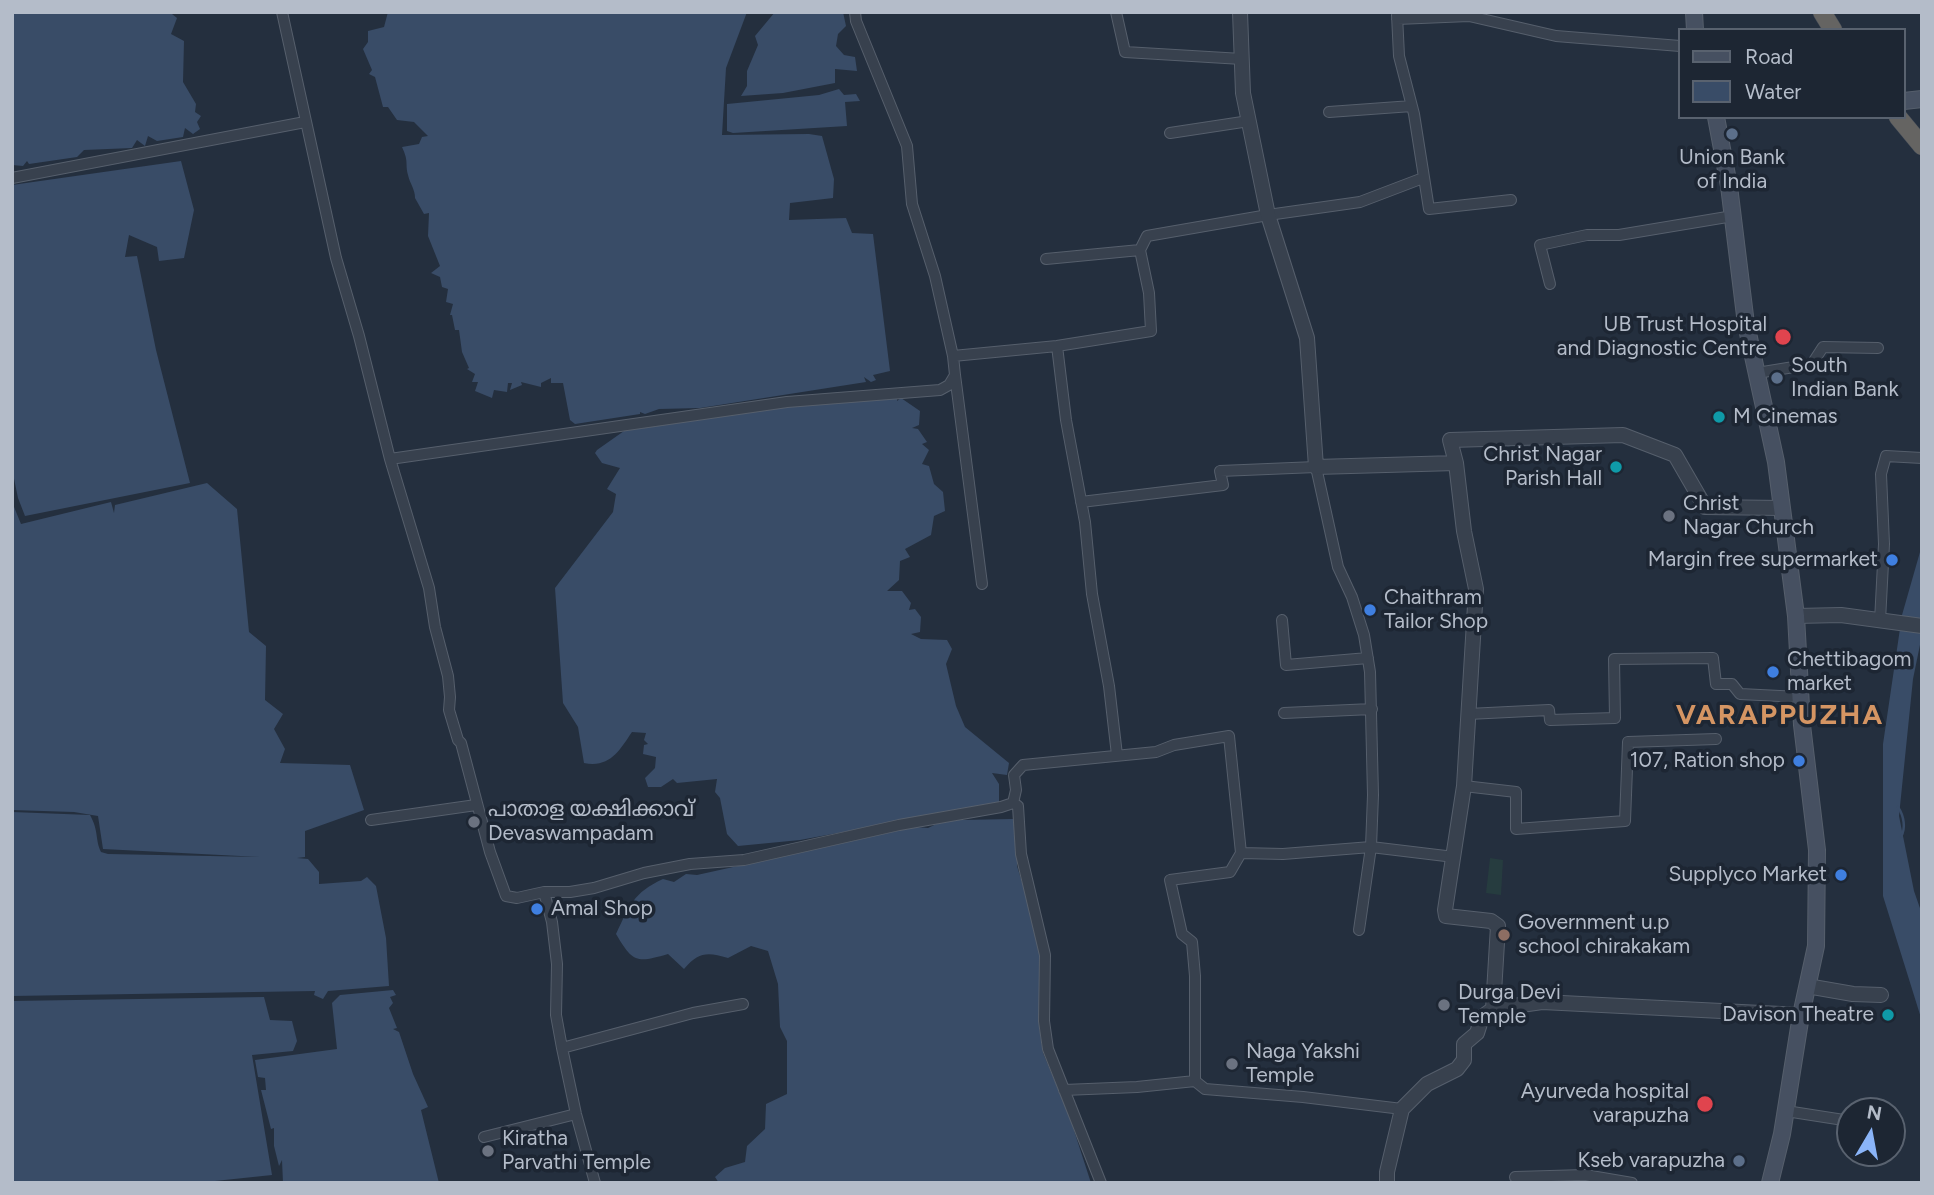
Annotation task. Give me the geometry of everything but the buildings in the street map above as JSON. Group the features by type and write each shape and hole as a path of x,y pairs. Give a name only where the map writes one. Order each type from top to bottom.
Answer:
{"highway":[{"path":"1822,12 1832,28"},
{"path":"1900,119 1922,146"}],"main road":[{"path":"1716,119 1733,216 1746,324 1776,462 1796,616 1800,697 1817,850 1816,946 1770,1183"}],"street":[{"path":"282,12 336,257 390,458 429,588 435,627 448,676 449,710 506,896 517,898 544,892 594,888 644,873 691,864 744,859 1013,803 1018,806 1021,854 1045,955 1044,1021 1048,1049 1101,1183"},
{"path":"855,12 856,21 907,146 912,204 935,276 953,356 982,584"},
{"path":"1116,12 1125,51 1242,59"},
{"path":"1240,12 1243,93 1268,215 1307,338 1316,467 1338,567 1356,610 1368,658 1372,709 1371,847 1359,930"},
{"path":"1511,200 1429,209 1412,106 1399,56 1397,16 1469,16 1556,36 1678,46"},
{"path":"1329,112 1412,106"},
{"path":"1170,133 1249,121"},
{"path":"12,178 305,122"},
{"path":"953,356 1057,346 1151,331 1149,293 1140,250 1147,236 1360,202 1423,178"},
{"path":"1550,284 1540,245 1587,235 1619,235 1733,216"},
{"path":"1046,259 1140,250"},
{"path":"1057,346 1117,755"},
{"path":"1756,373 1812,364 1823,347 1878,348"},
{"path":"390,458 787,402 940,390 949,384 955,375"},
{"path":"1493,1009 1498,926 1491,921 1446,916 1464,786 1476,589 1450,440 1623,435 1675,455 1706,507 1782,508"},
{"path":"1880,621 1884,544 1881,474 1886,456 1922,458"},
{"path":"1081,502 1223,485 1220,471 1456,463"},
{"path":"1796,616 1840,615 1922,626"},
{"path":"1282,620 1286,664 1368,658"},
{"path":"1468,714 1549,710 1550,720 1615,718 1614,659 1713,658 1716,684 1732,684 1740,694 1800,697"},
{"path":"1283,713 1372,709"},
{"path":"1013,803 1016,790 1014,775 1023,765 1156,751 1174,745 1229,736 1241,853 1230,873 1170,880 1182,934 1192,942 1195,976 1195,1081"},
{"path":"1464,786 1516,792 1516,829 1625,821 1628,742 1716,739"},
{"path":"371,820 476,805"},
{"path":"1241,853 1283,854 1371,847 1454,857"},
{"path":"544,892 552,922 557,964 556,1015 576,1114 595,1183"},
{"path":"1807,986 1853,994 1881,995"},
{"path":"1387,1183 1387,1172 1402,1109 1427,1084 1457,1069 1464,1060 1464,1044 1477,1033 1482,1017 1493,1009 1548,1001 1801,1015"},
{"path":"562,1048 694,1013 743,1004"},
{"path":"1064,1090 1195,1081 1205,1089 1402,1109"},
{"path":"1786,1111 1836,1119"},
{"path":"484,1137 576,1114"},
{"path":"1515,1177 1585,1175 1632,1183"}],"green space":[{"path":"1490,858 1503,860 1501,895 1486,893"}],"water":[{"path":"12,12 174,12 172,14 177,18 171,34 184,41 183,82 196,104 195,112 201,116 197,122 200,129 193,134 185,128 183,137 157,141 148,136 145,146 137,140 132,148 84,150 77,157 29,164 27,161 23,166 12,165"},
{"path":"388,12 747,12 726,68 722,135 822,136 834,179 833,198 790,203 789,220 846,218 852,233 873,234 890,371 873,375 876,380 871,382 864,377 866,382 700,408 659,409 645,414 640,412 575,424 570,420 563,383 551,383 551,378 541,383 541,387 521,382 522,385 510,390 512,383 508,383 507,392 494,390 492,398 475,391 478,382 472,382 475,374 467,369 469,368 462,352 459,330 455,330 450,315 453,304 446,302 448,289 442,287 440,277 431,273 440,266 428,236 429,213 424,214 415,198 402,147 419,144 422,137 428,136 414,122 397,120 388,107 383,107 375,77 369,74 372,70 363,49 368,42 368,31 384,27"},
{"path":"775,12 843,12 846,26 838,34 836,46 844,55 855,57 857,71 835,69 835,83 783,93 741,96 747,86 747,71 758,45 755,36"},
{"path":"839,89 844,95 856,94 860,101 845,102 847,126 733,133 727,131 727,104 819,95"},
{"path":"181,161 194,210 184,258 159,261 157,247 129,235 125,257 137,256 156,350 190,483 25,516 12,469 12,185"},
{"path":"897,397 897,401 901,398 920,411 919,425 912,428 918,429 927,442 922,444 929,450 922,464 929,466 934,484 943,492 945,511 934,516 931,535 905,549 910,557 900,561 899,580 887,591 902,591 911,603 909,610 915,609 921,617 920,632 911,634 921,639 947,640 952,649 946,664 956,706 965,727 1009,763 1007,775 992,773 999,784 999,803 800,840 738,846 727,834 720,798 715,792 717,779 677,783 673,779 661,787 648,787 645,778 655,768 656,757 643,754 644,745 648,744 644,740 646,733 632,732 613,756 601,763 584,763 578,727 563,703 555,588 613,512 616,494 607,489 620,468 602,463 595,453 597,450 624,431 820,401"},
{"path":"207,483 237,509 249,632 266,646 265,700 283,714 274,729 285,749 280,763 350,765 364,810 305,831 305,857 297,858 308,859 319,872 319,884 361,881 367,877 376,886 386,938 389,986 328,991 323,999 314,995 315,991 12,996 12,812 90,815 101,852 108,854 260,857 103,849 98,816 74,812 12,810 12,502 21,524 111,502 114,513 115,505"},
{"path":"1922,545 1922,635 1913,679 1899,816 1914,891 1922,914 1922,1021 1883,896 1883,744 1902,615"},
{"path":"949,818 1013,819 1017,835 1017,866 1037,931 1041,973 1039,1025 1043,1053 1069,1115 1091,1183 719,1183 715,1177 725,1168 745,1162 747,1146 765,1129 766,1104 787,1094 787,1041 780,1027 778,984 768,951 751,946 728,958 699,956 684,969 668,954 649,959 637,958 627,951 616,934 629,908 645,889 663,879 674,882 686,874 697,875 914,827 928,828"},
{"path":"393,990 396,995 390,997 393,1003 389,1008 397,1028 393,1029 399,1032 428,1107 421,1110 439,1183 283,1183 282,1160 279,1166 274,1146 274,1128 271,1129 261,1090 266,1090 265,1078 258,1077 255,1060 337,1049 332,1003 340,995"},
{"path":"264,997 270,1020 292,1021 297,1041 293,1051 252,1055 272,1175 196,1183 12,1183 12,1001"}],"waterway":[{"path":"1898,807 1904,822 1901,837"}],"place":[{"name":"Union Bank of India","path":"1732,134"},
{"name":"UB Trust Hospital and Diagnostic Centre","path":"1783,337"},
{"name":"South Indian Bank","path":"1777,378"},
{"name":"M Cinemas","path":"1719,417"},
{"name":"Christ Nagar Parish Hall","path":"1616,467"},
{"name":"Christ Nagar Church","path":"1669,516"},
{"name":"Margin free supermarket","path":"1892,560"},
{"name":"Chaithram Tailor Shop","path":"1370,610"},
{"name":"Chettibagom market","path":"1773,672"},
{"name":"107, Ration shop","path":"1799,761"},
{"name":"പാതാള യക്ഷിക്കാവ് Devaswampadam","path":"474,822"},
{"name":"Supplyco Market","path":"1841,875"},
{"name":"Amal Shop","path":"537,909"},
{"name":"Government u.p school chirakakam","path":"1504,935"},
{"name":"Durga Devi Temple","path":"1444,1005"},
{"name":"Davison Theatre","path":"1888,1015"},
{"name":"Naga Yakshi Temple","path":"1232,1064"},
{"name":"Ayurveda hospital varapuzha","path":"1705,1104"},
{"name":"Kiratha Parvathi Temple","path":"488,1151"},
{"name":"Kseb varapuzha","path":"1739,1161"}],"district":[{"name":"VARAPPUZHA","path":"1780,716"}]}
